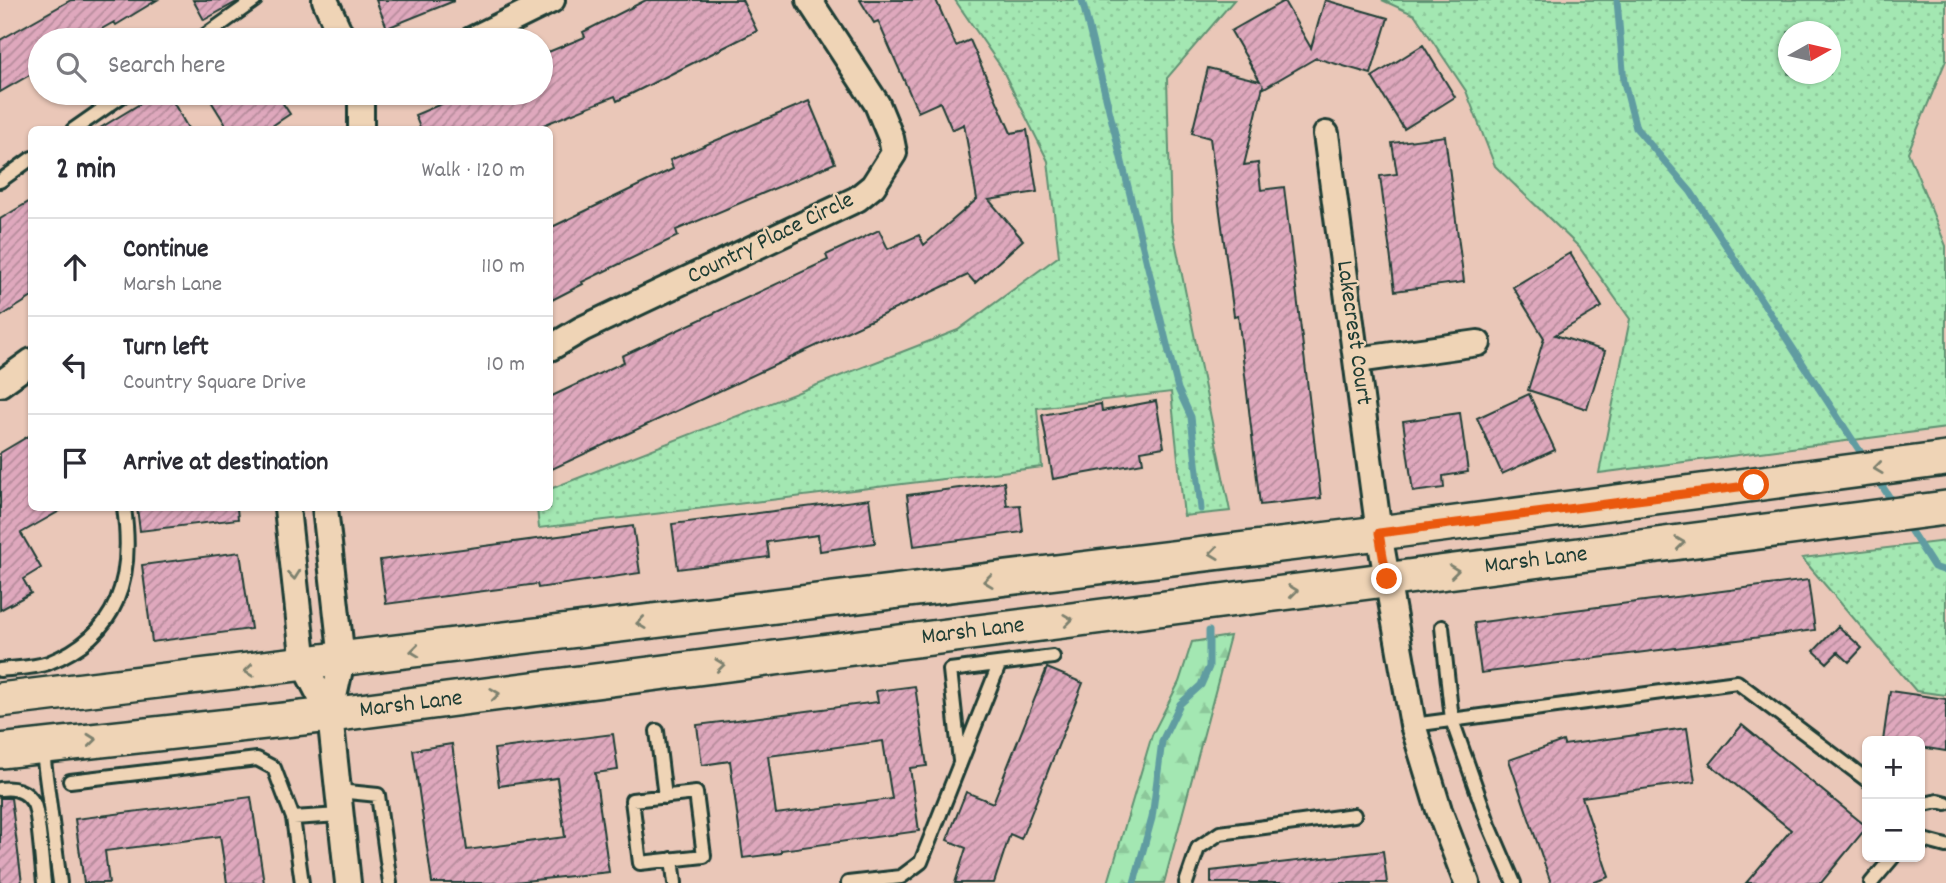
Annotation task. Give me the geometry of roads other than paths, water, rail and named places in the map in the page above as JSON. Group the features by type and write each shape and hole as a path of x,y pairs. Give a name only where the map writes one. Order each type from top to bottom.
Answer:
{"main road":[{"name":"Marsh Lane","path":"0,700 1379,533 1946,459"},
{"name":"Marsh Lane","path":"0,751 330,715 1946,508"}],"street":[{"path":"325,0 338,28"},
{"path":"495,28 552,0"},
{"name":"Country Place Circle","path":"553,346 582,329 857,199 873,186 894,153 891,138 877,104 809,0"},
{"path":"361,126 362,105"},
{"name":"Lakecrest Court","path":"1326,134 1379,533 1413,725 1431,787 1468,883"},
{"path":"1357,360 1478,343"},
{"path":"0,384 28,364"},
{"path":"287,511 304,665 330,715"},
{"path":"325,511 342,660 330,715 348,883"}],"lane":[{"path":"216,28 255,0"},
{"path":"79,126 108,105"},
{"path":"0,181 28,161"},
{"path":"0,670 46,664 88,642 113,610 125,580 128,548 124,511"},
{"path":"1442,627 1452,720 1489,825 1514,883"},
{"path":"961,763 950,670 1053,657"},
{"path":"848,883 901,877 921,862 999,665"},
{"path":"1413,725 1737,682 1862,776"},
{"path":"657,731 665,797"},
{"path":"42,746 60,883"},
{"path":"70,782 257,759 274,768 293,818 302,883"},
{"path":"0,789 12,787 24,792 34,804 44,883"},
{"path":"696,793 704,856 672,859 640,863 632,800 696,793"},
{"path":"293,818 378,794 390,883"},
{"path":"1925,804 1938,801 1946,803"},
{"path":"1186,883 1198,848 1220,832 1354,815"},
{"path":"1925,840 1946,846"},
{"path":"672,859 675,883"},
{"path":"1871,883 1889,862"}],"waterway":[{"path":"1082,0 1178,389 1191,417 1201,509"},
{"path":"1617,0 1624,82 1636,128 1691,192 1865,459"},
{"path":"1877,478 1895,506"},
{"path":"1905,522 1934,567 1946,571"},
{"path":"1134,883 1152,818 1162,741 1180,704 1201,685 1209,667 1209,631"}]}
